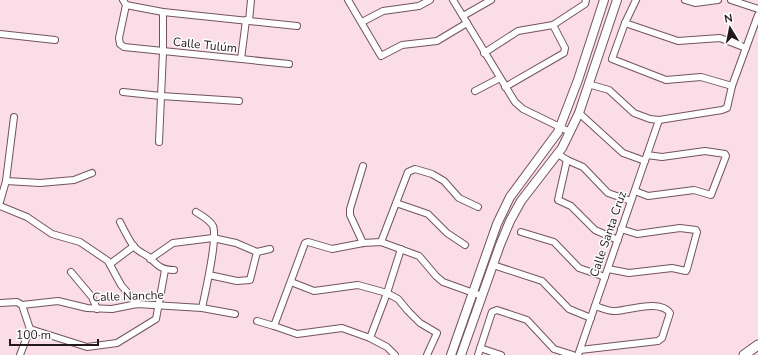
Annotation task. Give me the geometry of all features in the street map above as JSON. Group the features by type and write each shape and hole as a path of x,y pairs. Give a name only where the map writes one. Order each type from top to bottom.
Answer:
{"main road":[{"path":"744,355 758,345"}],"street":[{"path":"241,59 251,0"},
{"path":"348,0 381,56 402,45 437,41 467,23"},
{"path":"362,22 383,11 419,6 430,0"},
{"path":"453,0 515,102 523,109 570,132"},
{"path":"463,16 491,0"},
{"path":"484,53 522,29 554,25 585,4 586,0"},
{"path":"451,355 497,224 510,197 558,132 578,80 604,0"},
{"path":"461,355 510,221 521,201 558,154 579,113 617,0"},
{"path":"636,0 612,59 666,80 701,77 732,86"},
{"path":"685,0 695,3 718,0"},
{"path":"731,0 758,9"},
{"path":"124,2 163,12 297,26"},
{"name":"Calle Tulúm","path":"124,2 119,38 120,44 124,47 289,64"},
{"path":"159,142 163,52 163,12"},
{"path":"588,84 609,90 634,113 650,120 659,120 727,108 732,86 758,15"},
{"path":"597,21 609,24"},
{"path":"626,23 678,41 720,38 746,48"},
{"path":"505,87 564,53 565,48 554,25"},
{"path":"0,34 55,40"},
{"path":"475,91 500,78"},
{"path":"123,92 239,101"},
{"path":"579,113 622,153 646,158 705,151 726,155 711,195 694,190 648,196 635,191"},
{"path":"0,202 6,181 14,117"},
{"name":"Calle Santa Cruz","path":"579,353 659,120"},
{"path":"558,154 583,167 608,193 631,200"},
{"path":"567,160 558,199 571,206 595,230 618,240"},
{"path":"363,166 350,208 350,214 363,243"},
{"path":"381,242 410,170 415,169 432,174 444,181 460,198 478,207"},
{"path":"6,181 40,183 74,180 92,173"},
{"path":"396,203 428,214 447,233 465,245"},
{"path":"0,206 27,217 52,234 80,242 108,261 121,285 137,304"},
{"path":"196,212 209,221 213,227 209,275 202,308"},
{"path":"120,222 134,246 165,270 174,270"},
{"path":"608,269 629,273 672,268 686,270 697,231 680,228 636,234 621,230"},
{"path":"521,232 554,242 579,268 605,278"},
{"path":"150,259 173,242 213,238 236,243 257,252 270,249"},
{"path":"274,326 305,243 308,242 332,249 363,243 381,242 419,256 443,282 482,296"},
{"path":"110,264 134,246"},
{"path":"370,338 387,293 401,249"},
{"path":"209,275 237,281 250,280 257,252"},
{"path":"493,265 542,281 569,309 591,318"},
{"path":"30,329 88,347 117,343 156,319 165,270"},
{"path":"71,272 92,297 97,309"},
{"path":"291,282 314,291 358,285 387,293 398,299 420,323 437,333 427,355"},
{"name":"Calle Nanche","path":"0,303 17,302 22,305 58,301 97,309 112,309 137,304 159,305 202,308 235,314"},
{"path":"20,355 30,329 22,305"},
{"path":"579,353 661,340 670,311 652,305 614,312 595,306"},
{"path":"478,355 492,312 497,310 527,320 554,349 573,355"},
{"path":"257,321 296,334 342,328 370,338 387,347 395,355"},
{"path":"87,355 88,347"},
{"path":"480,348 501,355"}]}
